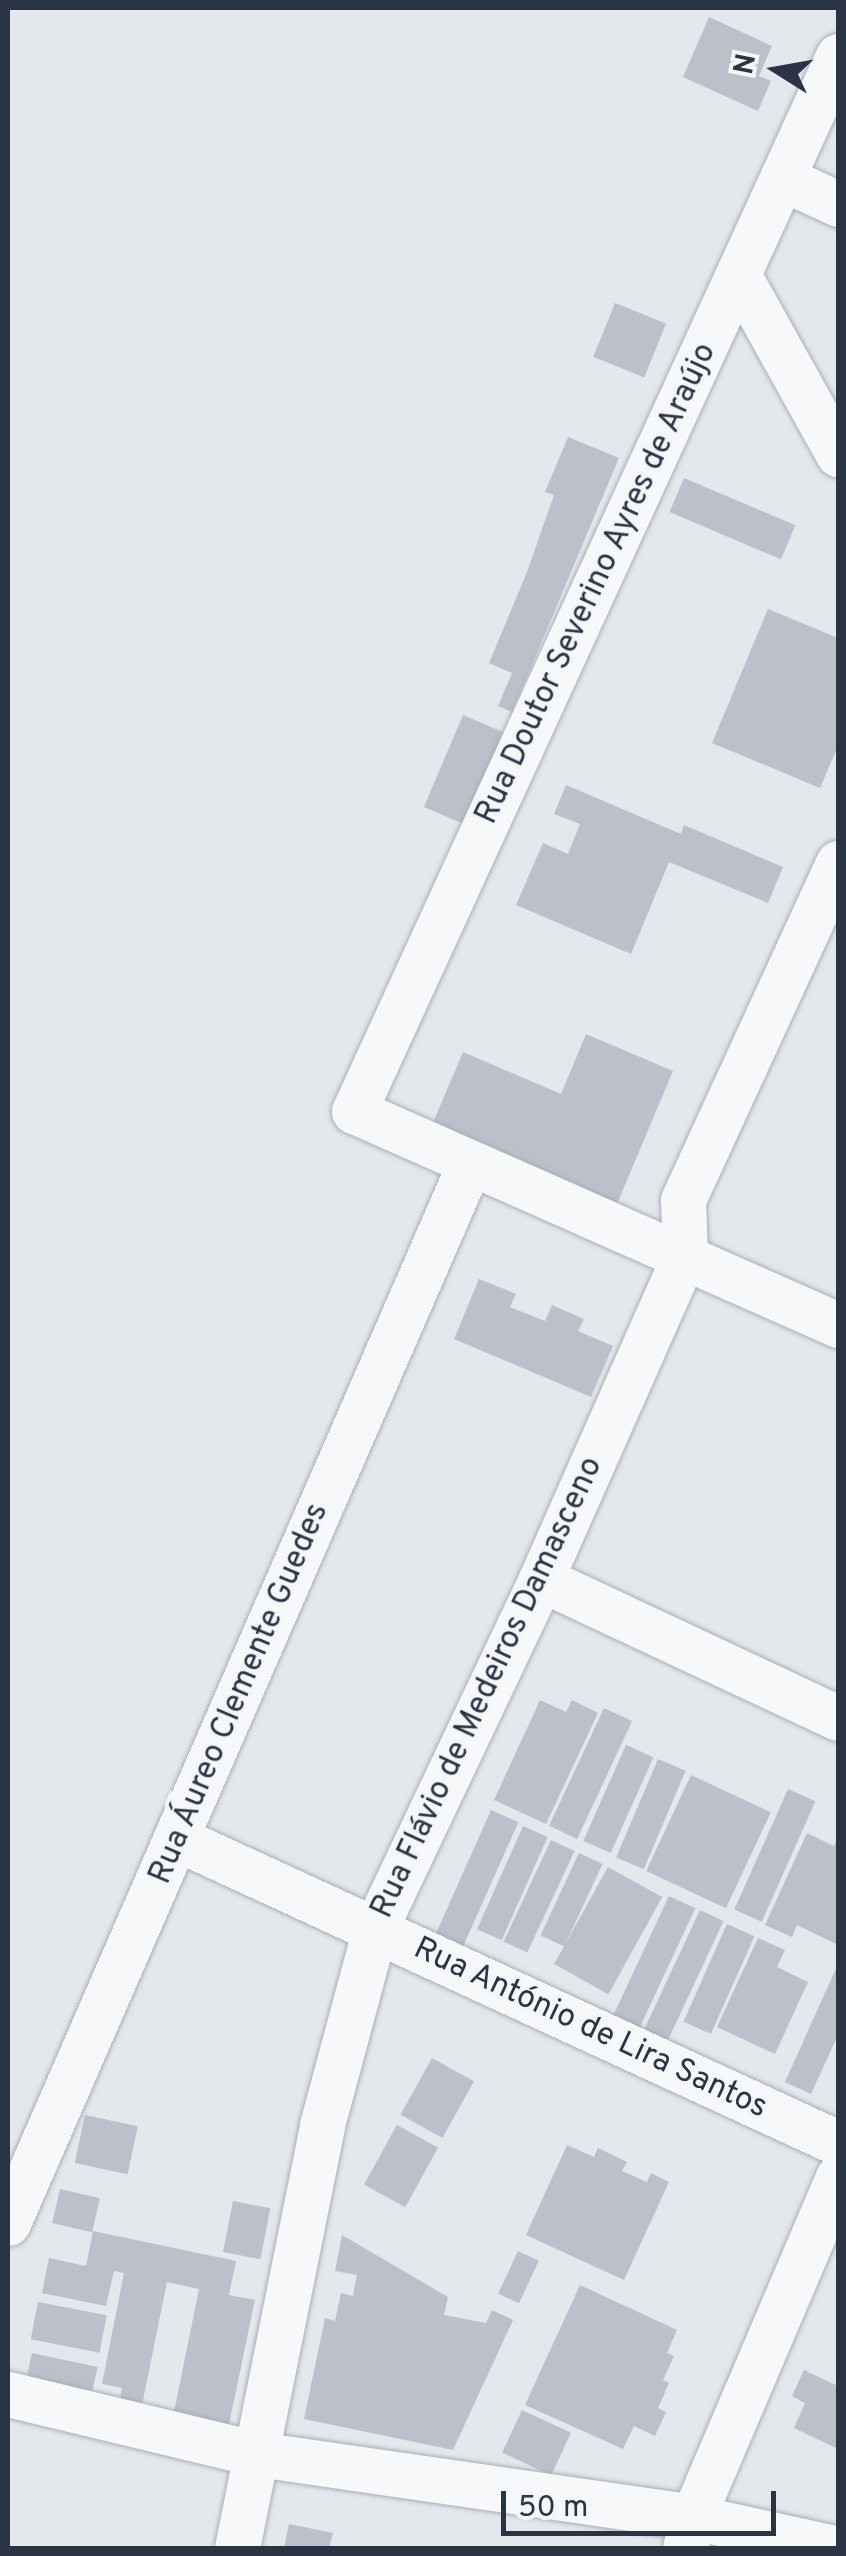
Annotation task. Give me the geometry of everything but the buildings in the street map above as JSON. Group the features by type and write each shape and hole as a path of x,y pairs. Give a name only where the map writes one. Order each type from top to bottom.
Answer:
{"street":[{"name":"Rua Doutor Severino Ayres de Araújo","path":"470,1163 354,1111 838,56"},
{"path":"782,178 838,204"},
{"path":"739,276 838,454"},
{"name":"Rua Flávio de Medeiros Damasceno","path":"237,2548 322,2125 375,1930 542,1579 685,1254 683,1200 838,863"},
{"path":"470,1163 685,1254 838,1325"},
{"name":"Rua Áureo Clemente Guedes","path":"8,2223 470,1163"},
{"path":"542,1579 838,1718"},
{"name":"Rua António de Lira Santos","path":"178,1838 838,2144"},
{"path":"689,2532 838,2176"},
{"path":"8,2394 257,2454 689,2532 835,2548"}]}
